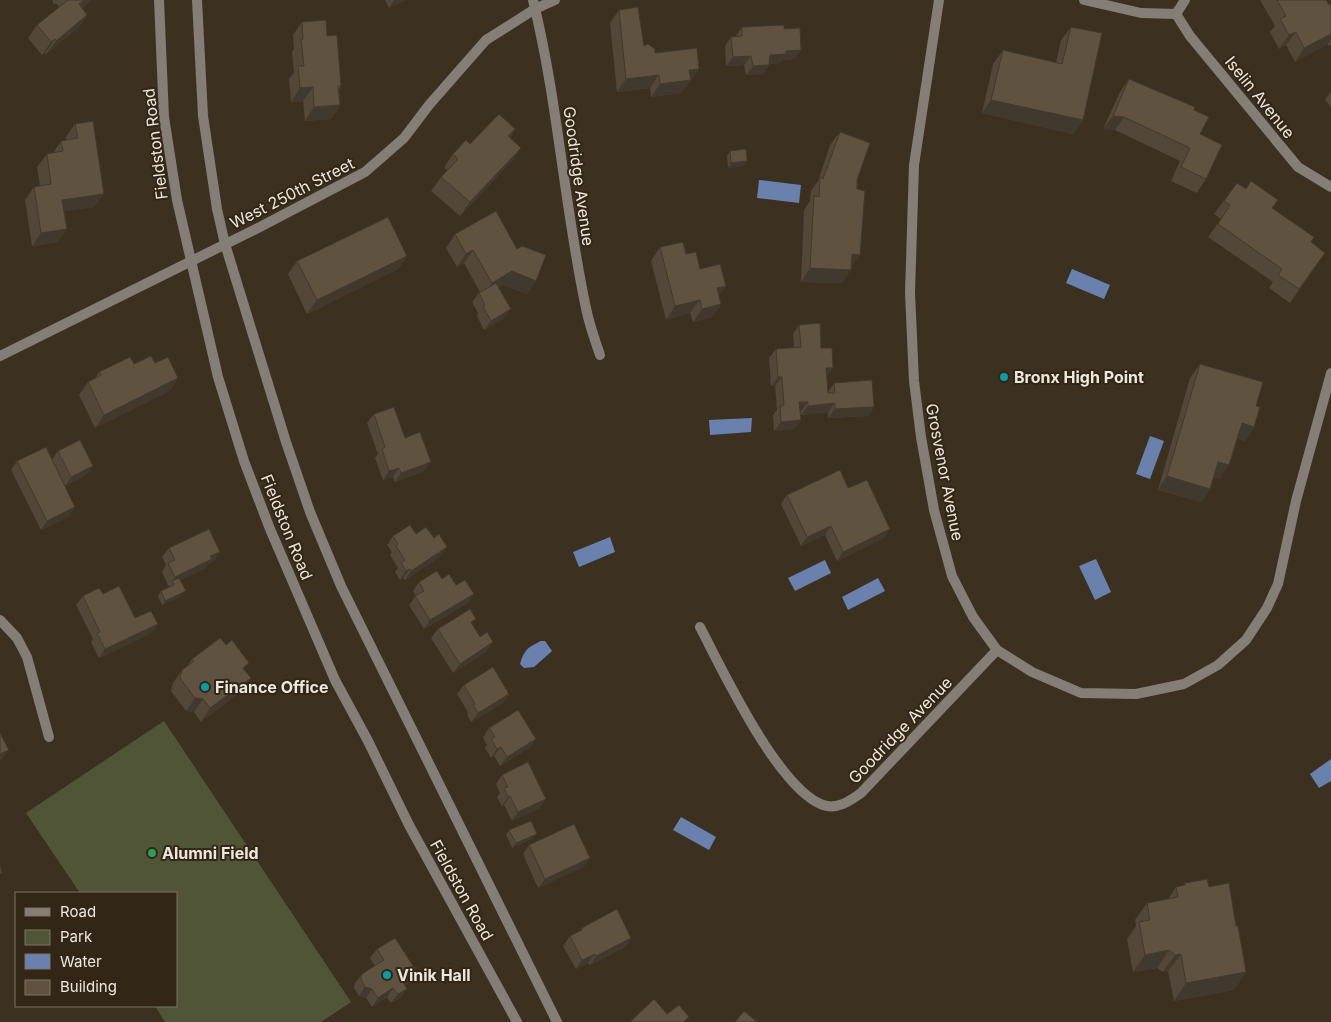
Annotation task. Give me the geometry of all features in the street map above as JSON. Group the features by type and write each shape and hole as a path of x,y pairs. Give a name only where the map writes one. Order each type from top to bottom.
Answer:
{"street":[{"name":"Fieldston Road","path":"159,0 164,117 176,200 218,377 244,461 336,680 409,825 517,1022"},
{"name":"Fieldston Road","path":"197,0 203,116 216,209 286,442 310,512 341,586 558,1022"},
{"name":"West 250th Street","path":"0,356 365,172 404,138 429,105 486,40 534,4 555,0"},
{"name":"Grosvenor Avenue","path":"939,0 914,166 910,293 914,381 921,437 934,510 952,576 973,618 997,650 1032,672 1082,693 1136,694 1184,684 1218,665 1246,640 1267,608 1278,584 1296,502 1331,373"},
{"path":"1084,0 1141,13 1176,14 1185,0"},
{"name":"Goodridge Avenue","path":"534,4 552,92 565,196 586,309 600,355"},
{"name":"Iselin Avenue","path":"1176,14 1190,36 1298,167 1331,188"},
{"path":"0,620 17,638 27,657 49,737"},
{"name":"Goodridge Avenue","path":"700,627 745,714 782,768 807,797 825,806 846,804 861,793 997,650"}],"green space":[{"name":"Alumni Field","path":"164,721 351,1002 321,1022 165,1022 156,1007 178,1007 178,892 79,892 26,813"}],"water":[{"path":"759,180 801,185 799,203 757,198"},
{"path":"1072,269 1110,285 1104,299 1066,283"},
{"path":"752,418 751,432 710,435 709,420"},
{"path":"1150,436 1164,441 1150,479 1136,474"},
{"path":"610,537 615,552 579,567 573,552"},
{"path":"1096,559 1111,592 1095,600 1079,566"},
{"path":"825,560 831,573 795,591 788,578"},
{"path":"878,578 885,591 848,610 842,597"},
{"path":"545,641 552,651 534,667 524,668 520,664 523,655 530,647"},
{"path":"1331,759 1331,781 1319,788 1310,774"},
{"path":"681,817 716,837 709,850 673,830"}],"building":[{"path":"68,0 84,0 79,4 87,15 56,41 55,39 51,42 37,25"},
{"path":"1277,0 1326,0 1329,5 1331,4 1331,34 1304,48 1296,32 1289,35 1280,19 1286,16"},
{"path":"638,7 644,46 648,44 655,49 655,53 697,48 699,69 689,70 691,80 660,84 659,75 626,79 619,10"},
{"path":"326,20 327,36 337,35 341,86 338,86 340,105 314,107 313,87 300,88 298,66 304,66 301,39 303,39 302,22"},
{"path":"784,25 784,29 800,28 801,50 786,51 786,54 770,55 769,65 753,66 751,56 733,57 731,37 742,36 742,27"},
{"path":"1071,27 1102,33 1083,120 991,100 1003,50 1062,64"},
{"path":"1129,79 1195,107 1194,110 1209,117 1200,134 1222,145 1206,179 1181,167 1190,148 1124,117 1113,116"},
{"path":"499,114 515,129 508,136 521,148 470,202 441,177 458,159 453,154 466,140 470,144"},
{"path":"93,121 104,194 62,200 67,229 41,233 34,187 51,184 47,154 63,151 61,141 78,138 75,124"},
{"path":"840,132 870,143 857,180 857,189 865,191 860,255 852,254 851,270 810,268 814,196 819,197 820,177 823,179"},
{"path":"746,149 747,161 731,163 730,151"},
{"path":"1251,181 1278,200 1272,208 1314,237 1311,242 1325,253 1299,289 1278,275 1282,269 1218,224 1230,205 1224,201 1237,183 1246,189"},
{"path":"496,211 517,249 522,246 546,255 536,281 512,271 492,283 473,250 466,254 455,234"},
{"path":"388,217 407,256 317,300 297,261"},
{"path":"683,242 686,254 696,252 700,269 720,264 726,286 717,288 721,304 702,309 700,300 675,306 660,247"},
{"path":"496,283 511,309 491,321 483,307 485,305 479,293"},
{"path":"820,323 821,348 832,348 833,368 826,368 828,393 835,393 834,383 872,380 874,407 835,409 835,403 808,406 808,402 799,402 801,420 781,422 780,406 784,405 782,377 778,377 776,349 801,347 799,325"},
{"path":"151,356 155,363 168,357 178,378 104,415 88,382 101,375 99,372 130,357 134,364"},
{"path":"1200,364 1263,382 1256,406 1260,407 1254,427 1242,423 1229,465 1218,462 1210,489 1167,476"},
{"path":"394,407 405,438 420,432 431,462 401,473 399,468 389,471 382,449 385,447 374,414"},
{"path":"80,440 93,466 71,477 58,451"},
{"path":"46,447 75,507 47,521 17,461"},
{"path":"840,470 848,488 867,480 890,529 843,552 831,526 807,537 787,495"},
{"path":"410,525 416,534 426,527 434,538 439,534 447,547 411,571 410,569 406,571 401,563 405,560 396,546 398,544 393,536"},
{"path":"209,529 220,552 210,556 212,559 175,577 168,563 175,560 169,548"},
{"path":"437,571 442,579 449,574 456,585 465,580 474,594 430,620 415,596 424,591 419,582"},
{"path":"179,578 186,591 165,601 161,591 174,585 172,581"},
{"path":"119,586 135,618 151,611 158,624 105,649 97,633 100,632 83,596 99,588 103,594"},
{"path":"470,609 476,619 471,622 480,637 487,632 493,642 460,664 438,629"},
{"name":"Finance Office","path":"220,638 226,645 232,640 249,663 243,668 251,678 210,708 203,699 195,698 180,678 182,670 194,661 192,659"},
{"path":"493,667 509,694 478,713 464,685"},
{"path":"518,710 536,739 507,757 501,747 497,749 491,739 495,737 489,728"},
{"path":"0,733 9,750 0,754"},
{"path":"528,762 546,799 518,812 504,788 508,787 502,775"},
{"path":"531,821 537,834 516,843 509,830"},
{"path":"574,824 590,858 545,879 529,845"},
{"path":"1207,879 1209,887 1229,883 1246,972 1186,983 1181,954 1175,955 1169,950 1145,955 1139,922 1150,920 1147,903 1178,897 1176,887 1185,885 1185,883"},
{"path":"617,909 631,938 596,956 595,954 582,960 570,936"},
{"name":"Vinik Hall","path":"395,938 417,972 403,982 407,989 398,994 393,988 378,998 372,989 365,987 361,979 362,974 384,960 377,949"},
{"path":"654,999 667,1014 679,1005 689,1017 683,1022 630,1022"},
{"path":"744,1011 757,1022 735,1022"}],"place":[{"name":"Bronx High Point","path":"1004,377"},
{"name":"Finance Office","path":"205,687"},
{"name":"Alumni Field","path":"152,853"},
{"name":"Vinik Hall","path":"387,975"}]}
